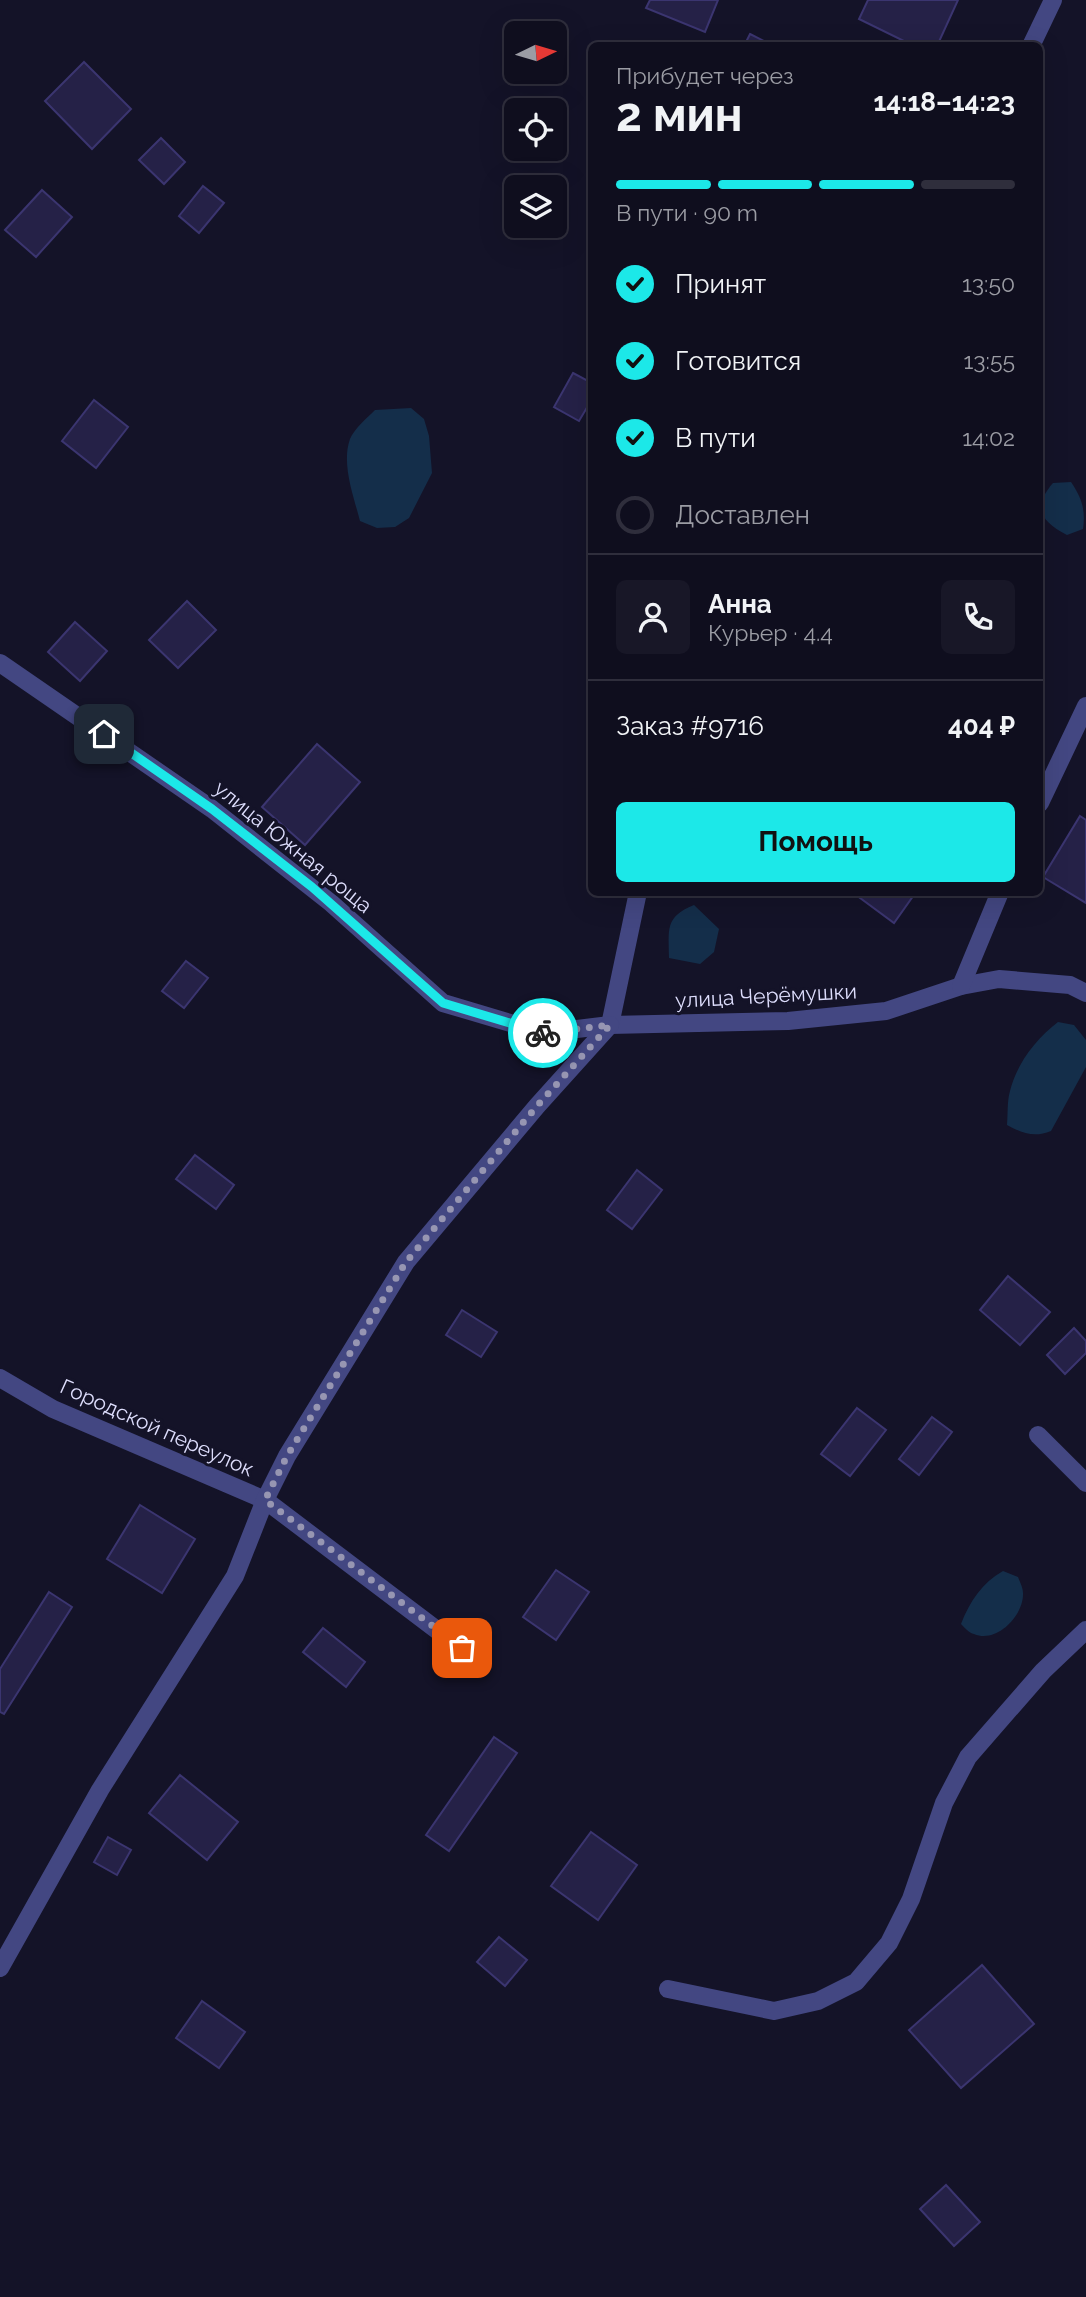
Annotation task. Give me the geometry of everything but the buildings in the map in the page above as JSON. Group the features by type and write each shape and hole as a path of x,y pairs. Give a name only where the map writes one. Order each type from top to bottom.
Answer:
{"street":[{"path":"1033,42 1053,0"},
{"name":"улица Южная роща","path":"0,663 212,809 331,903 443,1003 544,1033 610,1025"},
{"path":"1043,797 1086,706"},
{"path":"0,1968 100,1790 235,1576 265,1500 287,1456 406,1262 537,1106 610,1025 637,896"},
{"path":"961,986 998,896"},
{"name":"улица Черёмушки","path":"610,1025 788,1021 886,1011 961,986 999,979 1070,985 1086,993"},
{"name":"Городской переулок","path":"0,1378 53,1409 265,1500 462,1648"},
{"path":"1038,1435 1086,1483"},
{"path":"668,1989 774,2011 818,2001 856,1982 889,1943 911,1899 944,1803 968,1757 1044,1671 1086,1630"}],"water":[{"path":"411,408 424,419 429,436 432,473 409,518 395,527 377,528 360,521 348,470 350,439 375,410"},
{"path":"1071,482 1082,504 1083,529 1067,535 1051,525 1043,514 1043,499 1053,483"},
{"path":"694,905 719,929 714,952 700,964 669,958 670,926 677,914"},
{"path":"1058,1022 1074,1025 1086,1040 1086,1067 1051,1131 1039,1134 1023,1132 1007,1125 1008,1099 1013,1081 1028,1052"},
{"path":"1003,1571 1018,1577 1023,1593 1019,1610 1007,1625 992,1635 972,1633 961,1624 968,1608 983,1587"}],"way so far":[{"path":"462,1648 265,1500 287,1456 406,1262 537,1106 610,1025 543,1033"}],"route":[{"path":"104,734 212,809 312,887 443,1003 543,1033"}]}
